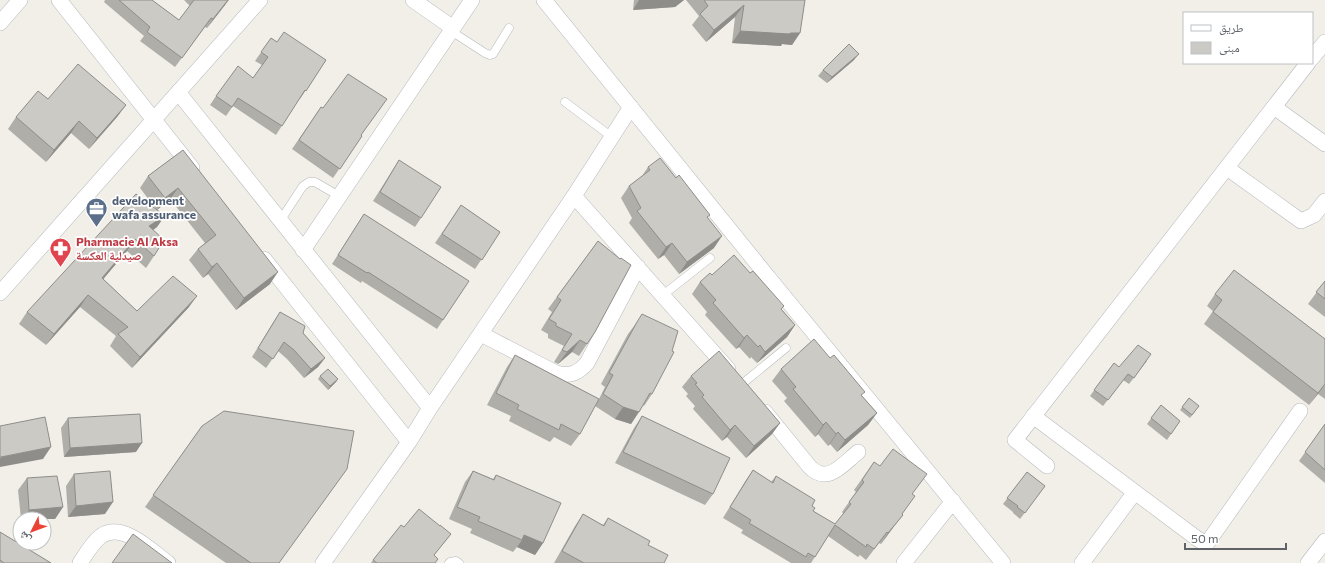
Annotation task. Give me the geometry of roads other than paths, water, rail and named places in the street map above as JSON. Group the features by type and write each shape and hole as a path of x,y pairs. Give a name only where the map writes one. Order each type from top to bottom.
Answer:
{"street":[{"path":"0,23 20,0"},
{"path":"59,0 199,177"},
{"path":"0,293 260,0"},
{"path":"413,0 452,29"},
{"path":"303,250 472,0"},
{"path":"544,0 778,289 1003,563"},
{"path":"1313,57 1325,42"},
{"path":"1047,466 1014,440 1307,64"},
{"path":"178,92 430,408"},
{"path":"323,563 409,442 430,408 574,196 632,107"},
{"path":"1274,107 1325,144"},
{"path":"1227,168 1301,221 1314,215 1325,201"},
{"path":"574,196 742,384 809,466 816,472 825,475 830,474 858,452"},
{"path":"257,250 409,442"},
{"path":"481,334 556,373 572,375 578,372 587,363 638,267"},
{"path":"1033,416 1199,540 1208,542 1300,411"},
{"path":"1082,563 1135,492"},
{"path":"904,563 953,501"},
{"path":"80,563 101,536 113,531 120,532 134,538 168,563"},
{"path":"1308,563 1325,541"}],"lane":[{"path":"452,29 490,55 493,54 509,28"},
{"path":"565,102 612,137"},
{"path":"280,221 303,186 309,182 315,182 339,196"},
{"path":"663,295 710,258"},
{"path":"742,384 786,348"},
{"path":"448,563 456,561 459,563"}],"place":[{"name":"development wafa assurance","path":"96,228"},
{"name":"Pharmacie Al Aksa صيدلية العكسة","path":"61,268"}]}
